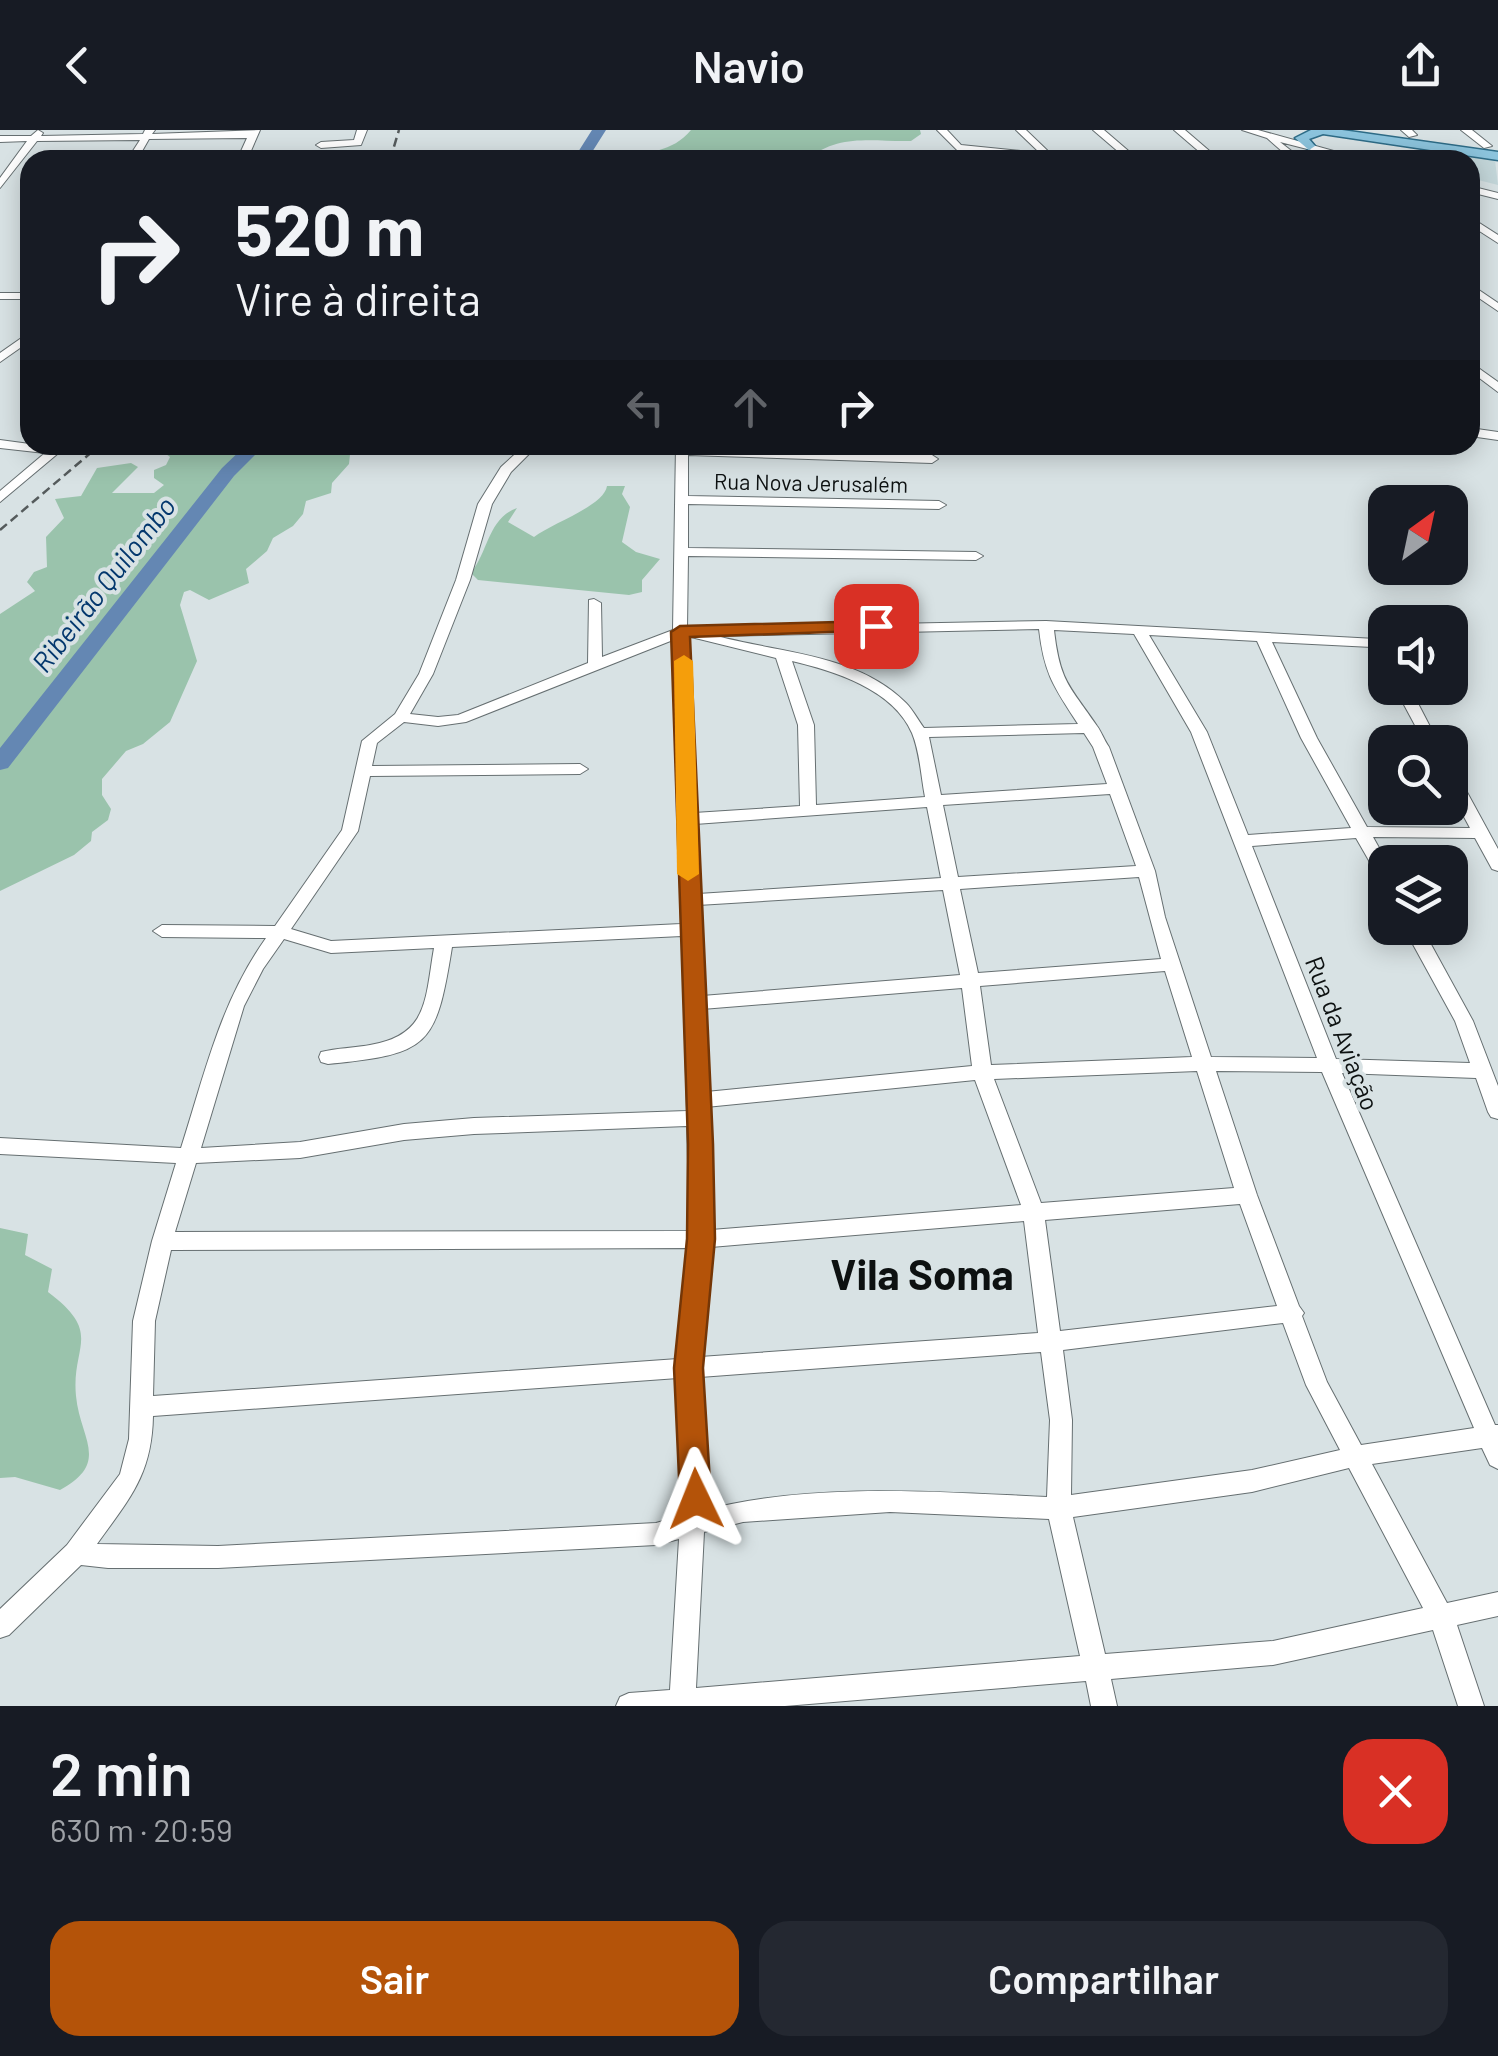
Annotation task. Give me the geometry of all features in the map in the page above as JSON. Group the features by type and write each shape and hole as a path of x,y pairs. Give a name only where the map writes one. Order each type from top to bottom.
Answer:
{"main road":[{"path":"1309,146 1301,138 1319,130 1478,144"},
{"path":"1378,130 1478,144 1498,156"}],"street":[{"path":"321,145 358,144 362,130"},
{"path":"942,130 959,148 977,150"},
{"path":"1021,130 1042,150"},
{"path":"1098,130 1122,150"},
{"path":"1179,130 1203,150"},
{"path":"1247,130 1324,150"},
{"path":"1265,135 1285,150"},
{"path":"0,139 252,136"},
{"path":"0,147 34,138"},
{"path":"1292,150 1309,146"},
{"path":"0,185 20,157"},
{"path":"0,360 20,343"},
{"path":"0,498 50,455"},
{"path":"0,1626 76,1553 130,1478 141,1440 144,1321 162,1242 235,1006 255,967 350,831 370,741 400,717 426,674 463,580 485,504 506,470 522,455"},
{"path":"682,455 680,552 701,1239 688,1368 696,1474 683,1704"},
{"path":"857,455 932,458"},
{"name":"Rua Nova Jerusalém","path":"682,500 939,506"},
{"path":"680,552 976,556"},
{"path":"594,603 595,664"},
{"path":"400,717 434,724 461,721 595,664 685,632 1046,625 1262,636 1368,647"},
{"path":"1046,625 1050,660 1058,680 1090,728 1146,871 1172,964 1248,1195 1318,1385 1441,1616 1471,1706"},
{"name":"Rua da Aviação","path":"1138,629 1199,732 1328,1063 1495,1443"},
{"path":"685,632 728,646 832,666 873,686 902,708 920,734 970,979 982,1072 1033,1210 1061,1420 1058,1508 1104,1706"},
{"path":"1262,636 1310,738 1370,845"},
{"path":"782,656 806,726 808,812"},
{"path":"920,734 1090,728"},
{"path":"363,771 580,768"},
{"path":"688,819 808,812 935,798 1114,789"},
{"path":"1468,808 1498,865"},
{"path":"1242,841 1363,832 1482,833"},
{"path":"690,900 1146,871"},
{"path":"162,932 282,932 331,947 691,930"},
{"path":"328,1057 391,1052 423,1032 444,943"},
{"path":"1422,945 1464,1022 1498,1112"},
{"path":"695,1003 1172,964"},
{"path":"0,1146 188,1156 300,1150 404,1132 699,1109 982,1072 1328,1063 1483,1071"},
{"path":"162,1242 701,1239 1248,1195"},
{"path":"142,1407 1049,1342 1294,1313"},
{"path":"76,1553 108,1557 218,1557 656,1534 743,1511 890,1501 1058,1508 1252,1481 1357,1456 1495,1443"},
{"path":"628,1706 1273,1654 1498,1604"}],"shaded area":[{"path":"1480,158 1495,160 1498,185 1480,180"}],"green space":[{"path":"691,130 920,130 921,134 911,141 844,142 821,150 656,150 684,138"},
{"path":"167,455 350,455 349,464 332,483 331,493 306,501 303,514 293,526 273,538 267,551 246,569 249,583 209,600 190,590 184,592 180,605 197,661 170,722 143,744 126,751 102,779 102,795 111,809 108,820 92,832 91,841 74,855 0,891 0,614 35,591 27,582 34,572 47,567 46,537 64,518 55,499 81,496 97,468 131,463 138,467 112,493 154,493 164,485 154,478 154,470 166,465"},
{"path":"607,486 625,486 622,494 630,507 622,542 636,552 660,559 642,580 642,592 629,595 478,580 471,573 494,527 507,513 517,508 508,522 534,537 587,507"},
{"path":"0,1228 28,1234 25,1255 52,1269 48,1292 65,1306 80,1330 76,1396 89,1459 85,1470 60,1490 15,1477 0,1478"}],"waterway":[{"name":"Ribeirão Quilombo","path":"586,150 599,130"},
{"name":"Ribeirão Quilombo","path":"0,763 228,472 246,455"}],"railway":[{"path":"393,150 399,130"},
{"path":"0,530 88,455"}],"slow traffic":[{"path":"684,661 688,874"}],"district":[{"name":"Vila Soma","path":"922,1273"}],"route":[{"path":"696,1499 688,1368 701,1239 700,1118 680,632 876,626"}]}
